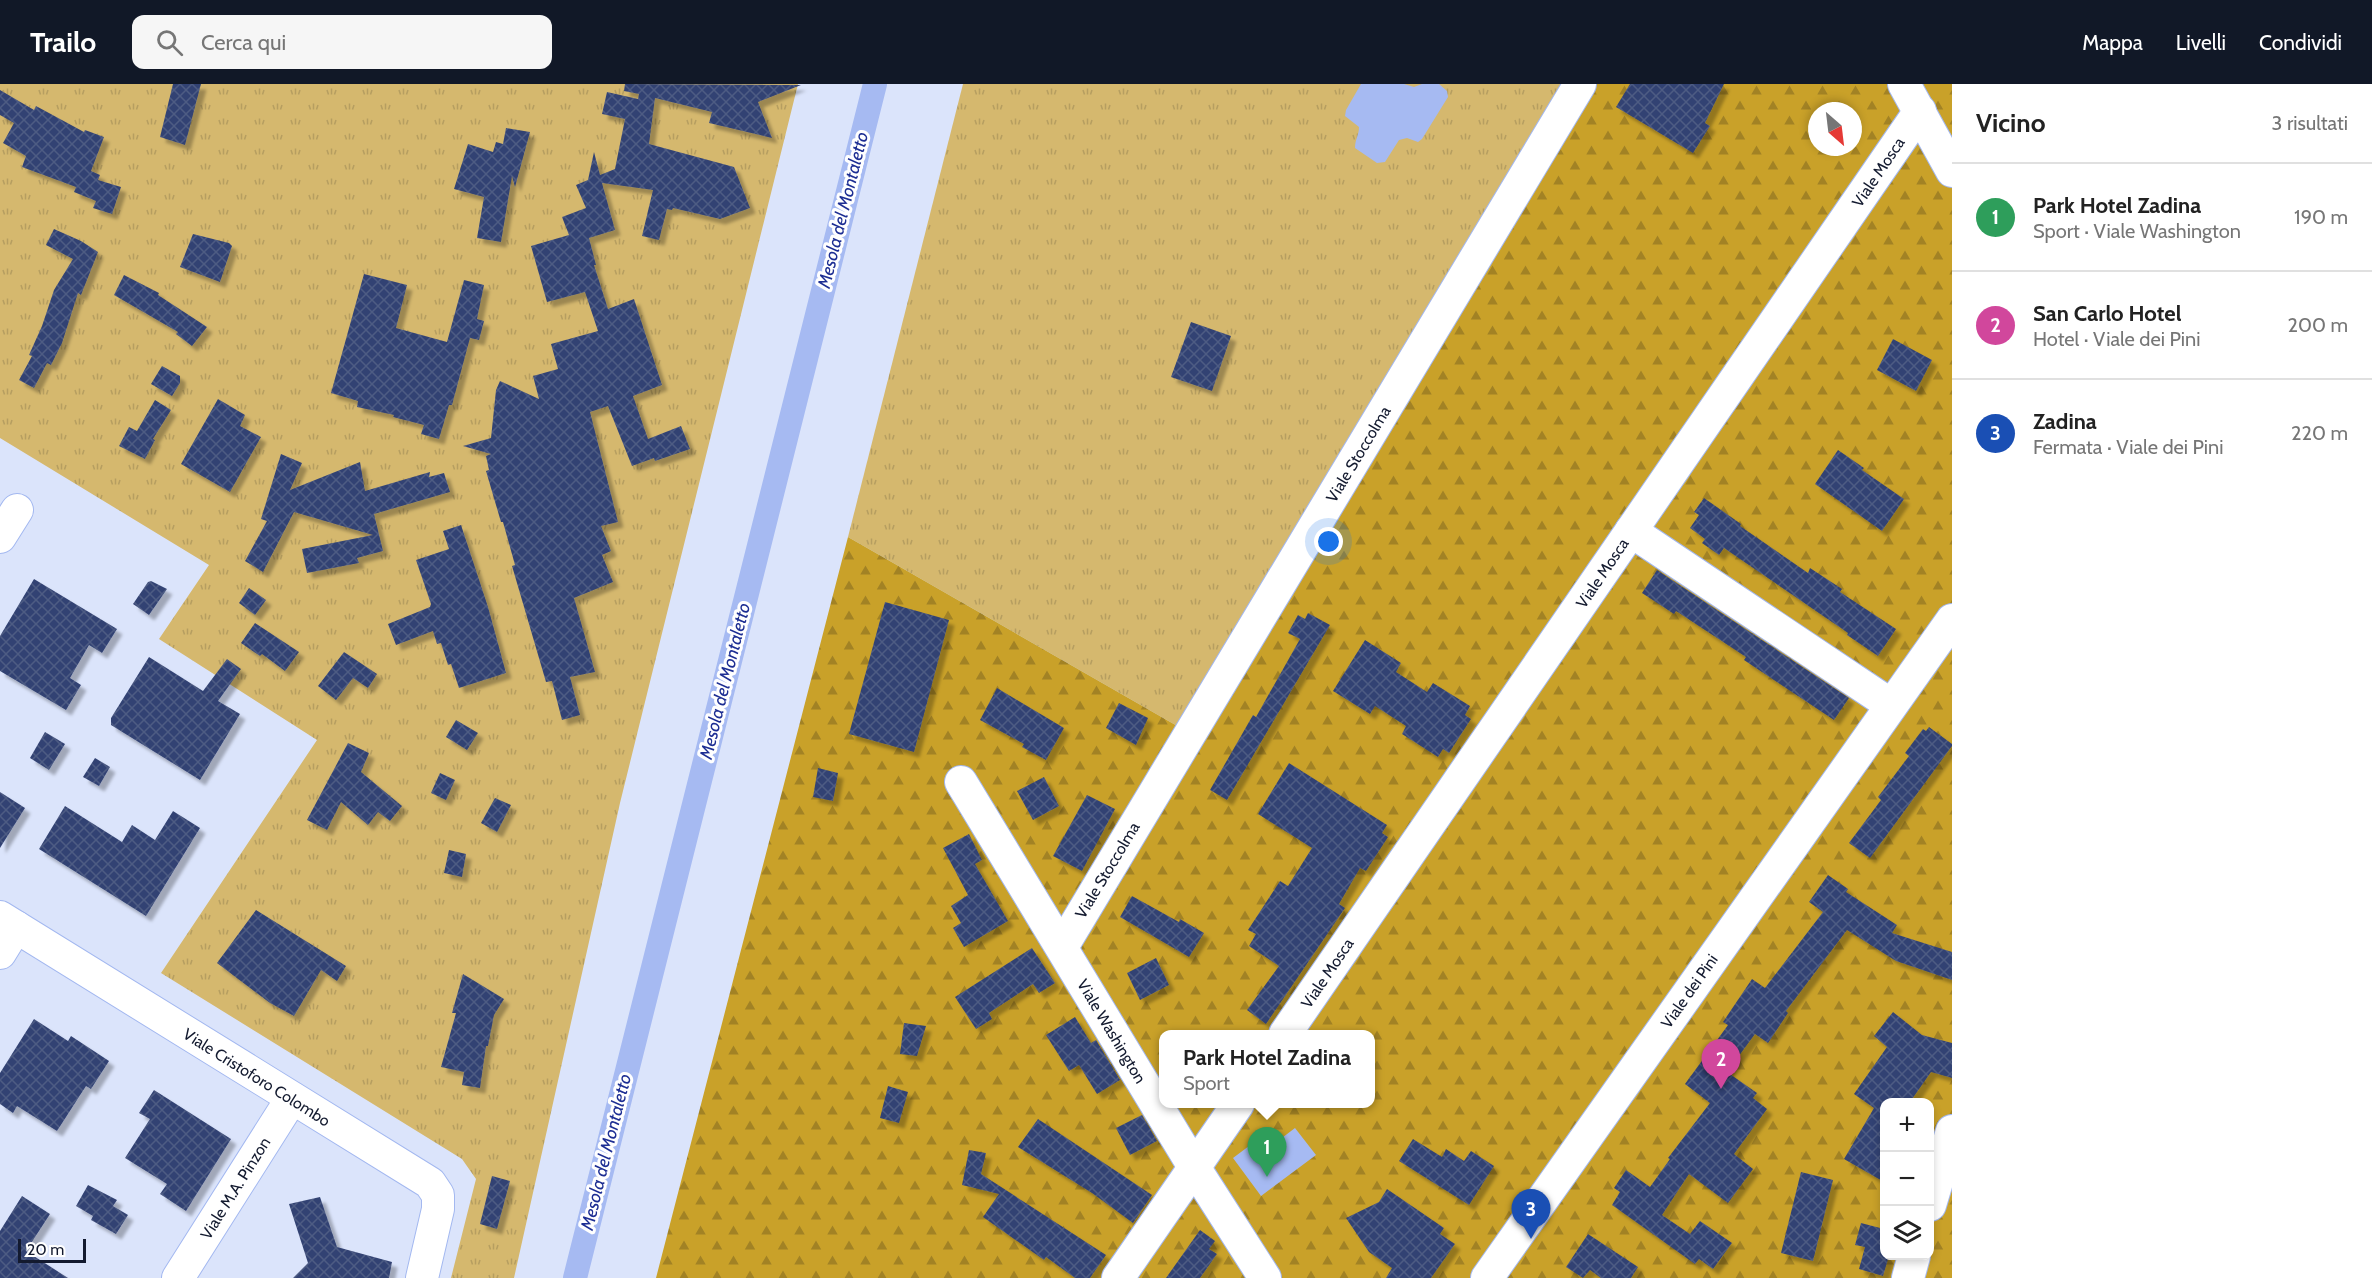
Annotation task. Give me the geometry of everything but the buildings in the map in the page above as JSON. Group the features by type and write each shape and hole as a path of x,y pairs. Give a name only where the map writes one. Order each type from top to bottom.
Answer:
{"street":[{"name":"Viale Stoccolma","path":"1062,947 1580,84"},
{"path":"1904,84 1952,171"},
{"name":"Viale Mosca","path":"1288,1030 1920,111"},
{"path":"0,537 17,510"},
{"path":"1631,531 1891,705"},
{"name":"Viale dei Pini","path":"1487,1278 1952,620"},
{"name":"Viale Washington","path":"961,782 1194,1167 1265,1278"},
{"name":"Viale Cristoforo Colombo","path":"5,932 292,1098 430,1183 438,1195 438,1209 422,1278"},
{"name":"Viale M.A. Pinzon","path":"178,1278 292,1098"},
{"path":"1118,1278 1235,1108"},
{"path":"1934,1189 1952,1131"},
{"path":"1908,1278 1913,1260"}],"green space":[{"path":"0,84 798,84 620,803 514,1278 451,1278 476,1179 462,1159 161,973 317,740 159,639 209,565 0,438"},
{"path":"963,84 1567,84 1179,727 848,537"},
{"path":"1575,84 1952,84 1952,1278 656,1278 848,537 1179,727"}],"water":[{"path":"1361,84 1404,84 1414,87 1422,84 1439,84 1447,91 1448,97 1422,139 1418,142 1407,138 1399,140 1385,162 1377,163 1355,148 1359,127 1345,116"},
{"path":"1295,1128 1316,1155 1261,1196 1233,1158 1249,1146 1258,1156"}],"waterway":[{"name":"Mesola del Montaletto","path":"575,1278 875,84"}],"place":[{"name":"San Carlo Hotel","path":"1721,1089"},
{"name":"Park Hotel Zadina","path":"1267,1177"},
{"name":"Zadina","path":"1531,1239"}]}
